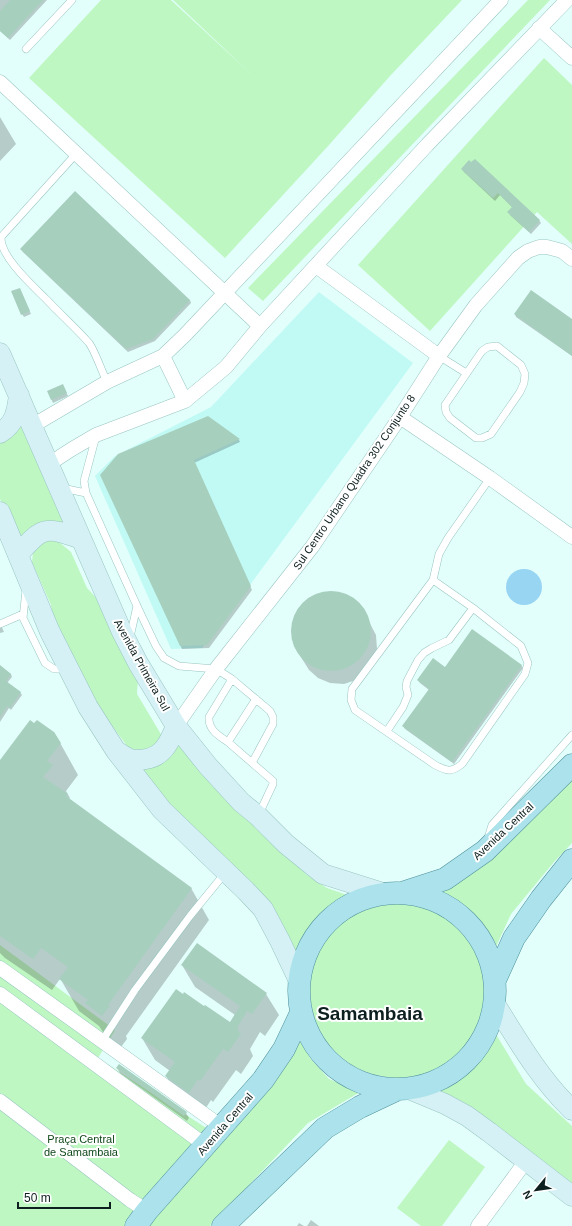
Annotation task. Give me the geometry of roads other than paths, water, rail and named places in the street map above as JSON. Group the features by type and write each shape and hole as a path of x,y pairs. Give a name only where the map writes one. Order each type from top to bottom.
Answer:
{"main road":[{"name":"Avenida Primeira Sul","path":"0,353 122,632 138,663 176,726 208,766 241,802 258,816 286,844 323,874 394,893"},
{"path":"0,433 11,424 15,417 19,395"},
{"path":"0,512 50,632 88,707 116,751 162,810 263,909 299,981"},
{"path":"18,555 30,540 43,531 55,531 81,539"},
{"path":"116,751 129,759 140,760 157,756 165,749 176,726"},
{"name":"Avenida Central","path":"141,1219 263,1080 284,1049 301,1013 299,981 308,949 326,922 352,903 445,879 484,851 572,765"},
{"path":"495,980 514,938 541,899 572,860"},
{"path":"226,1224 325,1128 360,1107 403,1090 434,1083 457,1070 475,1052 488,1029 495,1004 495,980 486,950 468,924 450,908 428,897 394,893"},
{"path":"495,1004 530,1060 558,1096 572,1110"},
{"path":"301,1013 314,1043 336,1068 364,1084 403,1090 445,1104 467,1116 572,1196"}],"street":[{"path":"32,426 107,382 163,356 225,293 501,0"},
{"path":"49,464 96,436 185,402 226,367 260,326 428,145 567,0"},
{"path":"539,28 572,58"},
{"path":"0,82 260,326"},
{"name":"Sul Centro Urbano Quadra 302 Conjunto 8","path":"176,726 216,669 312,547 400,417 439,356 476,304 518,258 528,251 539,247 547,247 562,251 572,259"},
{"path":"316,266 439,356"},
{"path":"163,356 185,402"},
{"path":"400,417 490,478 572,537"},
{"path":"0,968 222,1127"},
{"path":"0,994 205,1145"},
{"path":"0,1101 130,1200 141,1219"},
{"path":"478,1226 526,1161"}],"lane":[{"path":"26,49 72,0"},
{"path":"76,154 2,237 0,244 4,254 23,278 45,298 90,345 107,382"},
{"path":"496,346 521,365 525,374 524,383 520,392 491,434 482,438 476,438 450,418 446,412 445,405 466,373 482,351 488,347 496,346"},
{"path":"439,356 466,373"},
{"path":"96,436 84,481 86,492 156,646 164,658 179,666 216,669 232,679 270,711 274,717 273,724 252,763"},
{"path":"433,580 521,646 528,663 525,674 462,764 456,769 448,771 435,765 355,710 351,700 352,689 433,580 439,554 448,538 490,478"},
{"path":"58,487 86,492"},
{"path":"27,577 23,614 25,622 45,663 54,669 69,668"},
{"path":"128,644 137,606"},
{"path":"387,731 403,707 408,695 407,681 418,660 424,653 449,640 472,608"},
{"path":"0,624 23,614"},
{"path":"232,679 209,717 209,723 216,735 228,742 273,781 274,784 258,816"},
{"path":"228,742 256,699"},
{"path":"484,851 492,825 572,735"},
{"path":"102,1041 135,990 190,916 226,872"}],"district":[{"name":"Samambaia","path":"370,1013"}],"park label":[{"name":"Praça Central de Samambaia","path":"81,1145"}]}
